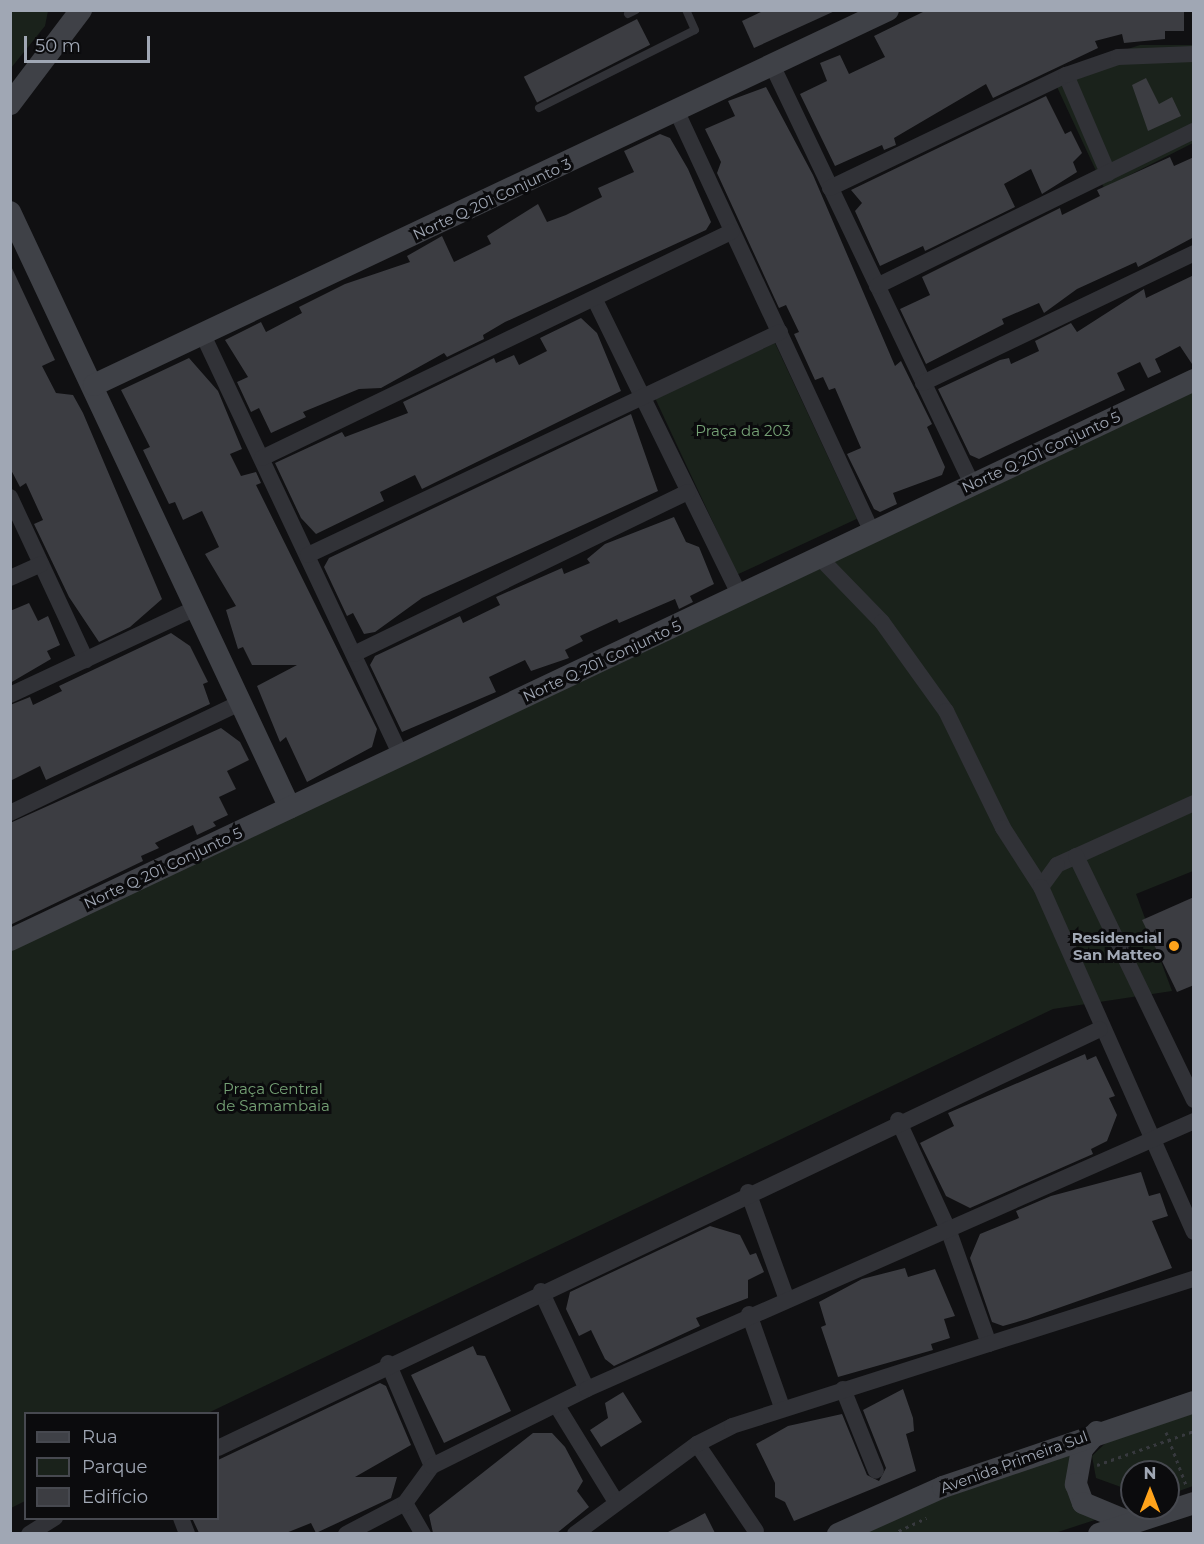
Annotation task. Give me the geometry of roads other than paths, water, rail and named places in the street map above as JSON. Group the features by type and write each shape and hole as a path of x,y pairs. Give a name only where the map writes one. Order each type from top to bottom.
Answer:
{"street":[{"path":"10,104 64,20 81,10"},
{"name":"Norte Q 201 Conjunto 3","path":"94,385 773,67 883,12"},
{"path":"830,188 1066,75 1118,57 1194,54"},
{"path":"773,67 972,486"},
{"path":"1066,75 1108,173"},
{"path":"677,112 730,232 780,332 872,533"},
{"path":"877,286 1194,131"},
{"path":"10,212 94,385 238,704 290,808"},
{"path":"262,458 595,300 730,232"},
{"path":"923,383 1194,253"},
{"path":"595,300 640,399 740,596"},
{"path":"308,555 780,332"},
{"path":"203,335 401,756"},
{"name":"Norte Q 201 Conjunto 5","path":"10,940 1194,380"},
{"path":"354,654 688,492"},
{"path":"10,497 86,660"},
{"path":"820,558 882,622 945,711 1003,828 1041,887 1100,1029 1194,1233"},
{"path":"10,578 41,564"},
{"path":"10,695 194,609"},
{"path":"10,813 238,704"},
{"path":"1041,887 1044,876 1076,856 1194,803"},
{"path":"1076,856 1194,1100"},
{"path":"219,1448 388,1363 898,1120 1100,1029"},
{"path":"898,1120 948,1229 989,1344"},
{"path":"346,1533 405,1503 432,1466 557,1406 587,1389 786,1297 1194,1121"},
{"path":"748,1192 786,1297"},
{"path":"575,1533 697,1444 782,1407 1194,1279"},
{"path":"541,1291 587,1389"},
{"path":"749,1314 782,1407"},
{"path":"388,1363 432,1466"},
{"path":"843,1389 876,1471"},
{"name":"Avenida Primeira Sul","path":"838,1533 943,1487 1097,1432 1194,1402"},
{"path":"557,1406 616,1502"},
{"path":"1097,1432 1082,1449 1075,1471 1083,1503 1129,1522"},
{"path":"697,1444 756,1531"},
{"path":"405,1503 423,1533"},
{"path":"1099,1533 1193,1503"},
{"path":"29,1533 52,1520"}],"lane":[{"path":"539,108 695,30 686,10"}],"place":[{"name":"Residencial San Matteo","path":"1174,946"}],"park label":[{"name":"Praça da 203","path":"743,431"},
{"name":"Praça Central de Samambaia","path":"273,1096"}]}
